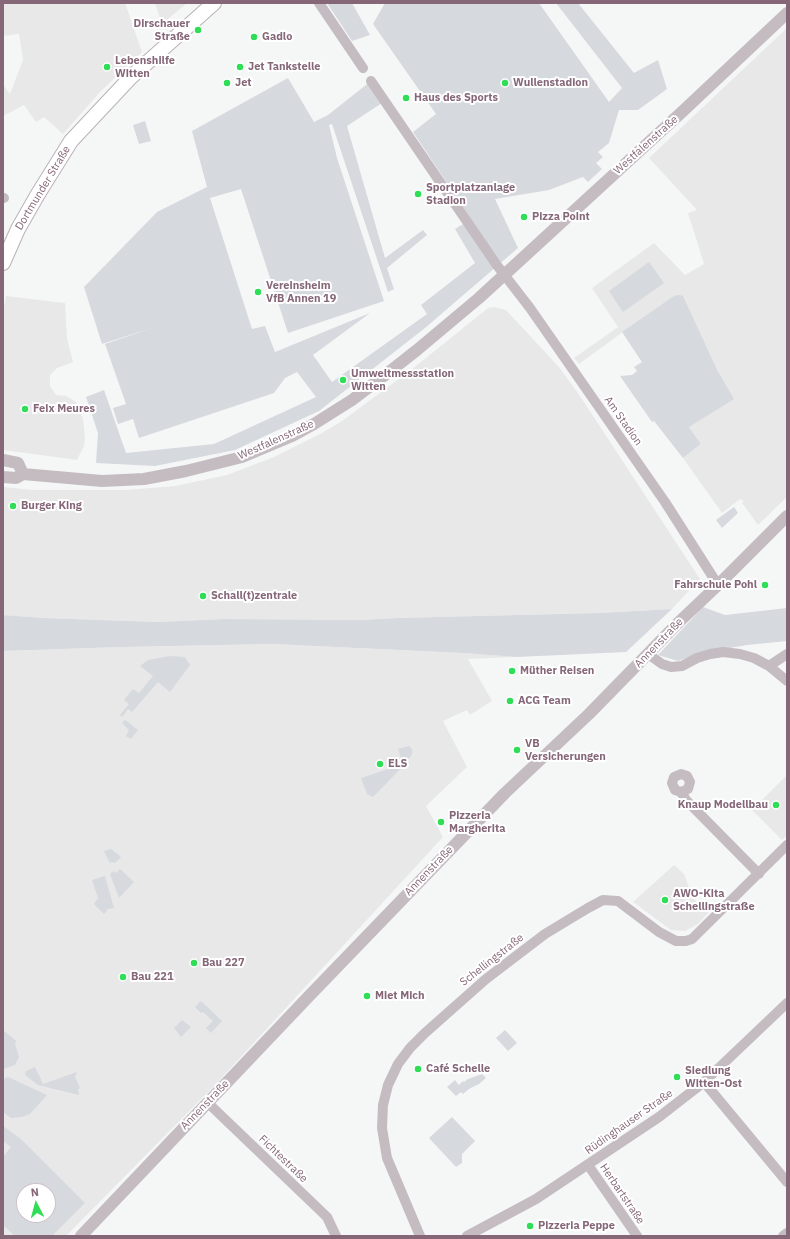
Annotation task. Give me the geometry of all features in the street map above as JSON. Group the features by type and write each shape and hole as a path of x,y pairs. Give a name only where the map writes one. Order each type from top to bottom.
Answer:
{"main road":[{"name":"Dortmunder Straße","path":"3,263 18,229 71,141 131,77 214,3"}],"street":[{"path":"318,3 363,68"},
{"name":"Westfalenstraße","path":"3,477 16,478 24,474 102,481 144,478 216,464 242,457 303,430 352,400 417,350 479,298 503,274 683,111 787,13"},
{"path":"371,81 503,274"},
{"name":"Am Stadion","path":"503,274 530,308 665,502 718,585"},
{"path":"3,460 18,464 24,474"},
{"name":"Annenstraße","path":"81,1236 106,1208 505,793 589,714 680,621 787,516"},
{"path":"648,654 662,664 671,667 682,666 703,656 723,652 747,655 769,666 787,681"},
{"path":"769,666 787,654"},
{"path":"681,792 686,800 759,874"},
{"name":"Schellingstraße","path":"420,1236 387,1158 382,1128 383,1110 388,1085 398,1064 410,1048 470,992 545,934 595,904 603,900 618,901 659,932 676,941 692,940 787,845"},
{"name":"Rüdinghauser Straße","path":"467,1236 536,1199 659,1117 704,1082 787,1003"},
{"path":"704,1082 787,1182"},
{"name":"Fichtestraße","path":"208,1103 327,1217 336,1236"},
{"name":"Herbartstraße","path":"588,1165 637,1236"},
{"path":"783,1236 787,1233"}],"shaded area":[{"name":"Lebenshilfe Witten","path":"3,3 125,3 142,52 100,92 63,134 44,117 36,122 24,105 3,116 3,84 10,94 23,60 19,34 3,36"},
{"path":"155,3 187,3 162,24"},
{"path":"327,3 352,3 370,35 352,41"},
{"path":"385,3 539,3 609,102 622,88 556,3 578,3 634,73 658,60 667,89 638,110 619,110 609,143 598,152 603,157 596,163 602,169 588,182 583,177 549,190 495,199 518,248 425,328 319,411 235,450 155,466 96,463 98,433 86,397 104,390 126,453 214,444 316,397 297,372 285,378 274,393 139,438 133,419 118,424 113,408 126,404 105,344 155,327 102,344 84,287 157,212 207,187 192,131 288,78 314,122 328,115 371,81 385,101 347,126 385,258 423,230 427,235 387,268 394,289 388,292 332,124 329,125 337,158 384,301 288,333 241,189 210,198 252,329 265,326 275,352 370,313 313,355 332,382 427,314 421,305 475,263 455,229 471,219 413,132 436,114 373,24"},
{"path":"787,28 787,497 758,525 742,503 744,501 740,499 722,513 683,458 701,444 623,332 579,364 574,358 618,327 592,288 654,243 685,275 704,264 688,213 697,210 649,158"},
{"path":"145,121 151,141 139,144 133,125"},
{"path":"649,262 664,283 623,312 609,291"},
{"path":"6,296 65,303 67,338 73,362 57,368 50,375 50,386 56,395 66,396 76,402 83,419 85,438 84,446 77,460 3,450 3,311"},
{"path":"674,296 683,296 717,370 734,399 689,427 701,444 683,458 654,421 652,422 620,376 632,375 637,371 634,367 642,362 622,332"},
{"path":"494,307 506,310 559,367 580,396 700,579 672,609 599,613 360,620 224,619 159,622 3,615 3,487 33,490 125,490 175,486 227,475 274,457 322,433 342,421 411,370 488,308"},
{"path":"734,507 738,513 722,528 716,520"},
{"path":"703,607 725,615 787,608 787,641 747,645 700,653 678,661 658,655"},
{"path":"672,609 626,652 517,657 272,644 3,651 3,615 159,622 224,619 360,620 599,613"},
{"path":"272,644 517,657 468,659 492,701 470,715 467,710 443,721 467,767 426,806 443,837 217,1083 66,1236 3,1236 3,651"},
{"path":"170,656 185,657 190,665 170,692 158,682 132,712 128,709 122,717 120,715 129,704 124,700 133,689 139,693 153,676 140,666 148,660"},
{"path":"125,720 138,730 131,739 126,736 129,730 122,723"},
{"path":"409,746 412,749 412,754 407,762 373,797 367,794 361,778 403,764 398,749"},
{"path":"787,775 787,835 782,840 752,810"},
{"path":"111,849 121,857 115,863 110,863 104,851"},
{"name":"AWO-Kita Schellingstraße","path":"674,865 684,874 693,898 708,913 698,924 685,931 671,930 633,902"},
{"path":"120,869 134,882 119,898 110,874 114,871 116,873"},
{"path":"105,876 114,908 108,909 104,914 94,904 98,898 92,880"},
{"path":"201,1001 222,1021 211,1033 206,1028 213,1021 195,1007"},
{"path":"182,1020 191,1027 181,1037 174,1028"},
{"path":"3,1030 16,1041 15,1044 19,1057 15,1065 3,1069"},
{"path":"505,1030 517,1043 508,1051 496,1038"},
{"path":"35,1067 43,1084 77,1072 75,1077 80,1088 78,1089 79,1095 38,1085 25,1075 26,1071"},
{"path":"482,1074 486,1078 463,1094 461,1092 456,1096 447,1087 455,1080 459,1085 463,1081 464,1082"},
{"path":"8,1077 47,1095 30,1114 22,1117 11,1118 3,1112 3,1079"},
{"path":"452,1117 475,1141 462,1154 462,1163 456,1167 429,1138"},
{"path":"3,1126 21,1139 85,1203 52,1236 15,1236 3,1225 3,1157 11,1147 3,1141"}],"place":[{"name":"Dirschauer Straße","path":"198,30"},
{"name":"Gadlo","path":"254,37"},
{"name":"Lebenshilfe Witten","path":"107,67"},
{"name":"Jet Tankstelle","path":"240,67"},
{"name":"Jet","path":"227,83"},
{"name":"Wullenstadion","path":"505,83"},
{"name":"Haus des Sports","path":"406,98"},
{"name":"Sportplatzanlage Stadion","path":"418,194"},
{"name":"Pizza Point","path":"524,217"},
{"name":"Vereinsheim VfB Annen 19","path":"258,292"},
{"name":"Umweltmessstation Witten","path":"343,380"},
{"name":"Feix Meures","path":"25,409"},
{"name":"Burger King","path":"13,506"},
{"name":"Fahrschule Pohl","path":"765,585"},
{"name":"Schall(t)zentrale","path":"203,596"},
{"name":"Müther Reisen","path":"512,671"},
{"name":"ACG Team","path":"510,701"},
{"name":"VB Versicherungen","path":"517,750"},
{"name":"ELS","path":"380,764"},
{"name":"Knaup Modellbau","path":"776,805"},
{"name":"Pizzeria Margherita","path":"441,822"},
{"name":"AWO-Kita Schellingstraße","path":"665,900"},
{"name":"Bau 227","path":"194,963"},
{"name":"Bau 221","path":"123,977"},
{"name":"Miet Mich","path":"367,996"},
{"name":"Café Schelle","path":"418,1069"},
{"name":"Siedlung Witten-Ost","path":"677,1077"},
{"name":"Pizzeria Peppe","path":"530,1226"}]}
